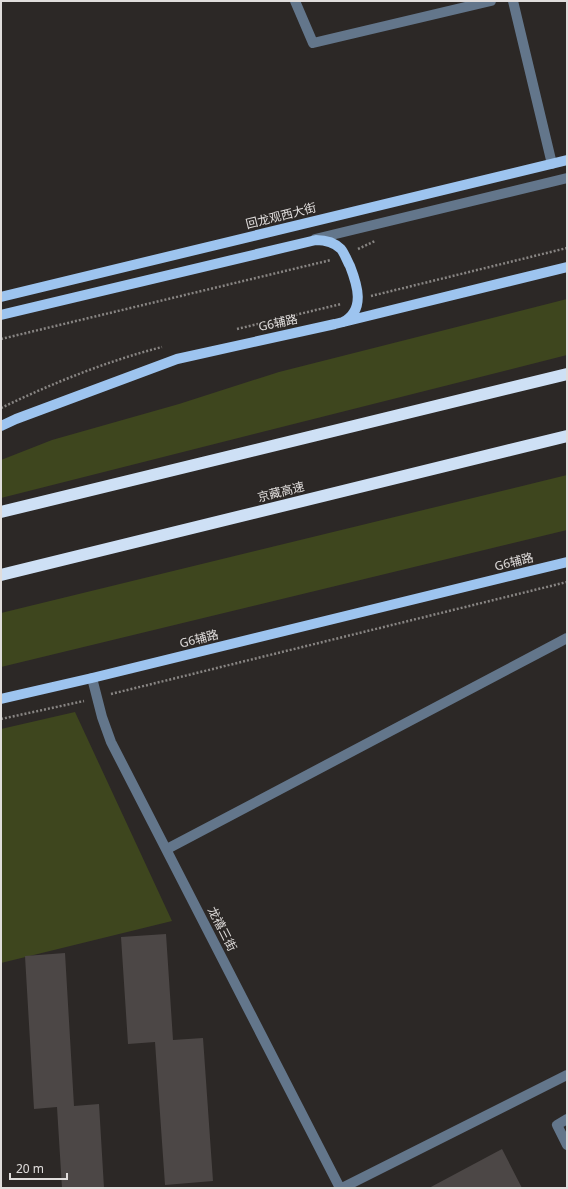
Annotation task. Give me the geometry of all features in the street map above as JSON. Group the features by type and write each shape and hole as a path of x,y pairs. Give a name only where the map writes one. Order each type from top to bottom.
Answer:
{"highway":[{"path":"1,512 567,374"},
{"name":"京藏高速","path":"1,575 567,436"}],"main road":[{"name":"回龙观西大街","path":"1,297 567,160"},
{"path":"1,315 311,240 319,240 332,243 342,250 356,282 358,300 354,310 349,318 335,324"},
{"name":"G6辅路","path":"1,426 24,416 178,359 335,324 567,267"},
{"name":"G6辅路","path":"1,699 567,562"}],"street":[{"path":"295,1 313,43 491,1"},
{"path":"513,1 552,164"},
{"path":"311,240 567,178"},
{"path":"166,849 567,638"},
{"name":"龙禧三街","path":"92,678 96,698 111,742 341,1188"},
{"path":"341,1188 567,1075"},
{"path":"567,1119 557,1125 567,1145"}],"path":[{"path":"1,339 324,263 345,256 380,238"},
{"path":"1,719 96,698 567,582"}],"green space":[{"path":"567,299 567,355 1,498 1,460 52,440 179,404 279,372"},
{"path":"567,475 567,530 1,667 1,613"},
{"path":"75,712 172,921 1,963 1,729"}],"building":[{"path":"166,934 173,1040 203,1038 213,1181 165,1185 155,1042 128,1044 121,937"},
{"path":"65,953 74,1106 99,1104 104,1188 62,1188 57,1107 34,1109 25,956"},
{"path":"502,1149 522,1188 429,1188"}]}
